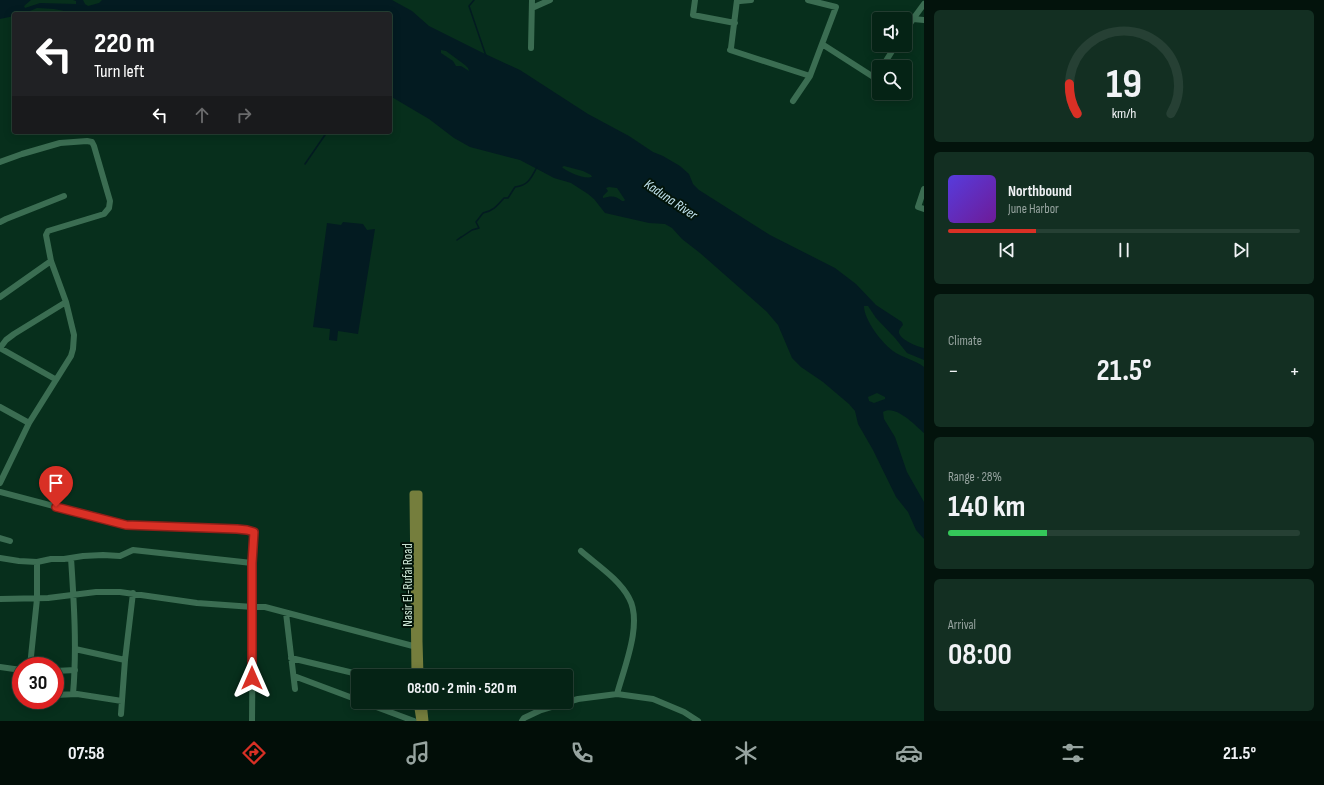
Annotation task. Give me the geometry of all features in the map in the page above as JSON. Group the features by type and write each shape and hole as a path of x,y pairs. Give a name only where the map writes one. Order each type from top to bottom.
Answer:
{"main road":[{"path":"416,573 413,494 419,494"},
{"name":"Nasir El-Rufai Road","path":"414,669 416,573"},
{"name":"Nasir El-Rufai Road","path":"416,573 420,669"},
{"path":"418,709 420,721"},
{"path":"424,709 425,721"}],"street":[{"path":"531,48 532,0"},
{"path":"532,8 550,0"},
{"path":"695,0 693,15 735,23"},
{"path":"751,0 739,1 731,49 810,76"},
{"path":"793,101 810,76 836,7 825,2 808,0"},
{"path":"924,4 913,18 924,20"},
{"path":"822,44 872,76"},
{"path":"0,162 60,143 92,142 110,201 104,214 48,232 46,235 51,260 66,302 74,335 74,344 70,356 29,423 0,483"},
{"path":"924,189 918,207 924,209"},
{"path":"0,222 64,196"},
{"path":"0,297 51,260"},
{"path":"55,379 0,348 6,340 14,334 66,302"},
{"path":"0,407 29,423"},
{"path":"0,465 6,469"},
{"path":"0,492 126,525 237,529 254,532 252,563 252,721"},
{"path":"0,538 10,541"},
{"path":"0,558 37,562 83,556 120,556 133,550 252,563"},
{"path":"581,551 619,584 630,599 634,612 634,624 630,646 617,694"},
{"path":"71,558 74,595 75,649 73,694"},
{"path":"31,657 37,599 37,562"},
{"path":"0,599 37,599 120,592 197,603 253,607 265,606 286,613 414,646"},
{"path":"121,714 125,660 133,593"},
{"path":"286,613 295,689"},
{"path":"75,649 125,660"},
{"path":"291,658 351,672"},
{"path":"0,667 12,669"},
{"path":"64,671 75,670"},
{"path":"294,676 351,697"},
{"path":"64,694 73,694 122,702"},
{"path":"522,721 524,718 541,710 571,701 617,694 653,699 684,712 698,721"},
{"path":"382,709 414,721"}],"water":[{"name":"Kaduna River","path":"0,0 31,0 24,6 25,8 40,3 76,4 76,1 73,0 83,0 88,6 99,3 102,0 392,0 412,11 429,26 520,70 588,114 680,166 689,174 693,184 699,190 770,235 835,268 856,284 876,305 902,322 903,325 899,332 900,336 910,343 924,348 924,360 907,353 876,318 868,306 864,306 870,324 884,343 893,351 924,367 924,433 905,416 888,410 883,412 884,419 895,437 907,472 924,502 924,539 916,530 908,512 896,497 873,450 858,424 855,411 823,382 801,367 792,358 778,325 767,312 682,239 672,228 665,224 649,223 605,213 594,199 571,183 554,178 520,160 470,147 454,138 429,119 392,97 392,12 69,12 37,8 28,12 12,12 12,16 0,19","holes":["441,50 446,51 465,65 469,71 461,66 456,66 453,61 441,53","564,166 583,171 592,177 585,177 569,172 562,167","606,188 617,188 625,200 622,201 613,196 603,198 608,191","877,393 885,397 885,399 874,403 869,401 868,397"]},
{"path":"343,222 363,224 367,230 375,229 358,334 338,331 337,341 329,340 330,329 313,327 327,223 341,225"}],"waterway":[{"path":"474,0 469,6 486,56"},
{"path":"305,164 326,134"},
{"path":"461,237 457,240 472,230 479,228 476,222 483,213 495,208 504,198 508,198 515,187 527,183 537,167"}],"route":[{"path":"56,507 126,525 237,529 254,532 252,563 252,678"}]}
